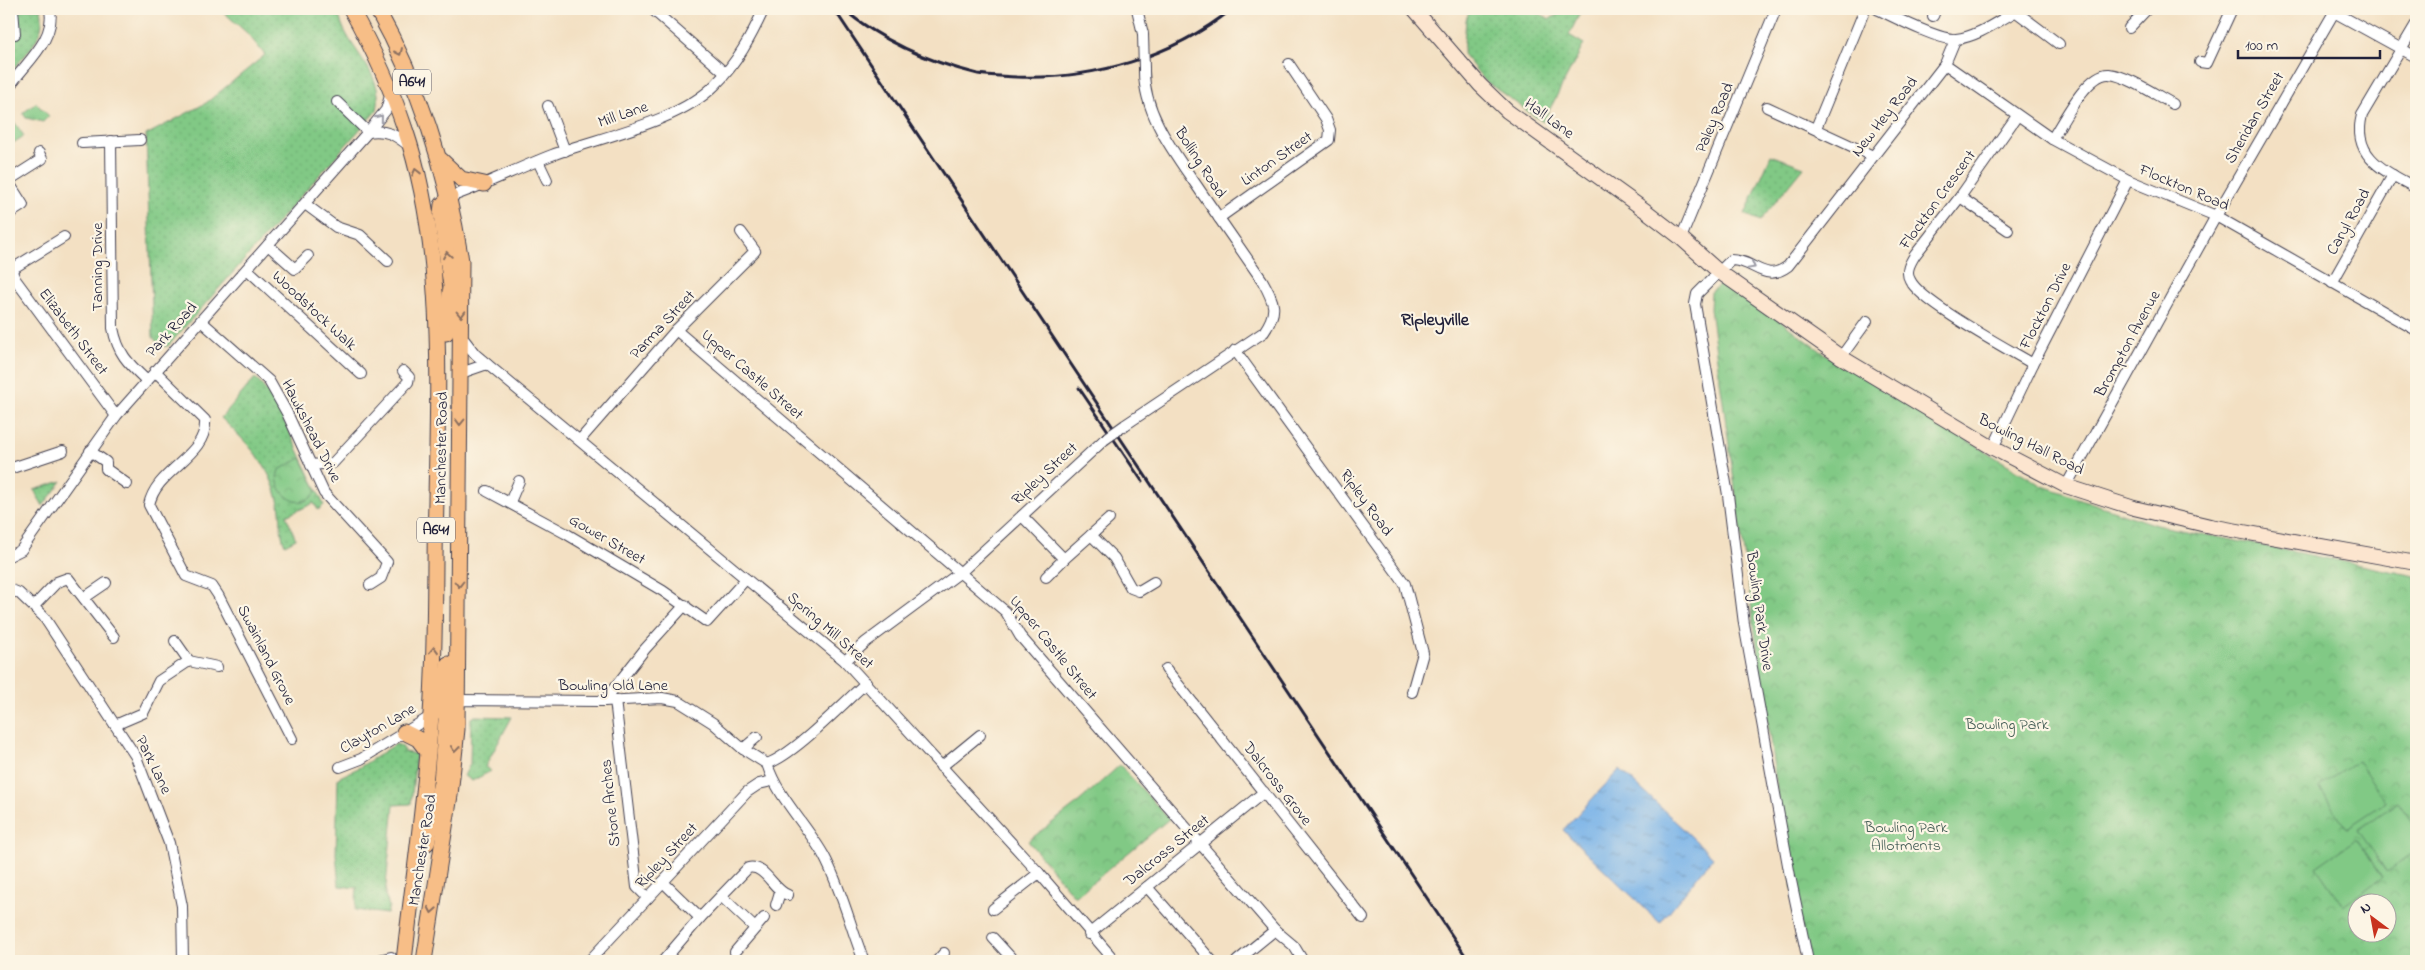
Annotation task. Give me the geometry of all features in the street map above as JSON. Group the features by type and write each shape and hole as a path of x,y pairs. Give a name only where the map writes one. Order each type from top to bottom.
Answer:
{"main road":[{"name":"Manchester Road","path":"351,9 392,92 410,146 431,248 437,315 435,576 431,716 415,871 398,959"},
{"name":"Manchester Road","path":"377,9 394,40 424,107 450,197 461,262 462,338 458,700 450,795 424,961"},
{"path":"440,159 461,179 484,184"},
{"path":"422,197 450,197"},
{"path":"437,389 445,368 446,323 451,286 441,214 442,205 450,197"},
{"path":"431,716 446,696 448,652 458,635"},
{"path":"415,871 425,854 441,783 446,719 458,700"},
{"path":"404,732 418,739 428,752"}],"street":[{"path":"13,9 15,34"},
{"path":"9,87 20,69 42,46 52,18 50,9"},
{"path":"652,9 725,74"},
{"name":"Mill Lane","path":"450,197 538,161 656,120 689,105 715,86 725,74 744,49 764,9"},
{"name":"Bolling Road","path":"1137,9 1144,34 1144,80 1163,135 1262,280 1273,299 1273,319"},
{"name":"Hall Lane","path":"1414,9 1480,85 1507,111 1680,238"},
{"name":"Paley Road","path":"1680,238 1776,9"},
{"path":"1816,128 1865,9"},
{"path":"1877,9 1918,28 1955,40 1976,32 2017,10 2059,44"},
{"path":"2129,28 2147,9"},
{"path":"2200,62 2206,63 2232,9"},
{"path":"2335,10 2416,57"},
{"name":"Sheridan Street","path":"2216,216 2335,10"},
{"path":"2416,24 2400,48 2362,115 2358,130 2361,144 2367,154 2393,175 2416,188"},
{"name":"New Hey Road","path":"1788,266 1852,187 1873,156 1945,64 1955,40"},
{"name":"Linton Street","path":"1218,218 1329,140 1330,130 1326,119 1290,64"},
{"name":"Flockton Road","path":"1945,64 2052,139 2128,180 2216,216 2416,330"},
{"path":"2052,139 2086,87 2096,78 2107,74 2118,76 2174,104"},
{"name":"Park Road","path":"9,556 21,550 116,416 368,132 386,110 392,92"},
{"path":"337,102 368,132 382,131 392,133 410,146"},
{"path":"548,106 565,151"},
{"path":"1767,107 1873,156"},
{"name":"Flockton Crescent","path":"2017,116 1960,197 1908,266 1909,279 1916,289 1937,306 2033,364"},
{"path":"82,143 140,140"},
{"name":"Tanning Drive","path":"112,142 113,328 116,346 127,361 147,380"},
{"path":"9,214 23,205 9,182 42,159 38,153"},
{"path":"538,161 547,180"},
{"name":"Caryl Road","path":"2332,283 2393,175"},
{"name":"Flockton Drive","path":"1993,448 2033,364 2128,180"},
{"path":"1960,197 2008,230"},
{"path":"305,204 336,226 360,235 388,261"},
{"name":"Brompton Avenue","path":"2066,486 2216,216"},
{"name":"Parma Street","path":"580,440 676,330 755,251 741,232"},
{"path":"11,274 64,237"},
{"name":"Bowling Hall Road","path":"1680,238 1718,271 1841,357 1993,448 2066,486 2134,508 2210,526 2416,563"},
{"path":"268,245 295,269 308,256"},
{"name":"Bowling Park Drive","path":"1788,266 1780,273 1772,274 1761,271 1740,260 1731,260 1697,294 1696,304 1728,495 1744,624 1808,961"},
{"name":"Woodstock Walk","path":"247,269 361,374"},
{"name":"Elizabeth Street","path":"11,274 116,416"},
{"name":"Ripley Street","path":"845,661 866,642 962,571 1104,440 1264,332 1273,319"},
{"name":"Hawkshead Drive","path":"201,321 270,381 287,412 324,493 389,559 381,578 370,585"},
{"path":"1841,357 1867,321"},
{"name":"Upper Castle Street","path":"676,330 962,571 1006,612 1020,636 1275,930 1294,946 1304,961"},
{"name":"Spring Mill Street","path":"462,338 475,354 845,661 1040,873 1089,934 1115,961"},
{"name":"Ripley Road","path":"1236,350 1405,584 1423,653 1412,692"},
{"path":"461,373 487,364"},
{"path":"311,465 333,462 408,382 409,377 403,371"},
{"name":"Swainland Grove","path":"155,372 205,420 205,434 194,450 157,484 152,492 149,505 186,576 212,586 292,739"},
{"path":"9,469 63,451"},
{"path":"90,451 106,462 106,469 128,484"},
{"path":"510,502 519,481"},
{"name":"Gower Street","path":"487,491 510,502 686,605 707,622 746,579"},
{"path":"1022,516 1064,559"},
{"path":"1046,576 1109,519"},
{"path":"1091,535 1114,558 1131,588 1139,591 1154,582"},
{"path":"34,606 57,582 68,578 114,637"},
{"path":"84,598 106,584"},
{"name":"Park Lane","path":"9,589 19,593 44,616 136,757 169,842 182,906 183,961"},
{"path":"604,701 645,649 686,605"},
{"path":"174,641 189,661 217,667"},
{"path":"115,725 143,713 159,681 189,661"},
{"name":"Dalcross Grove","path":"1166,670 1363,918"},
{"path":"864,961 832,872 810,834 772,780 767,764 777,760 801,741 866,683"},
{"name":"Bowling Old Lane","path":"458,700 604,701 662,698 678,701 713,723 743,749 767,764"},
{"name":"Clayton Lane","path":"340,767 361,759 458,700"},
{"name":"Stone Arches","path":"615,700 637,886 648,898"},
{"path":"941,767 980,735"},
{"path":"743,749 757,737"},
{"name":"Ripley Street","path":"590,961 747,792 759,784 772,780"},
{"name":"Dalcross Street","path":"1089,934 1264,792"},
{"path":"663,961 700,918 748,868 754,867 762,871 784,894 776,905"},
{"path":"993,909 1040,873"},
{"path":"663,882 700,918"},
{"path":"1147,887 1212,961"},
{"path":"721,896 754,928"},
{"path":"735,952 764,918"},
{"path":"1237,961 1275,930"},
{"path":"994,938 1014,961"},
{"path":"937,961 944,953"},
{"path":"375,961 398,959"}],"green space":[{"path":"13,9 41,9 42,19 41,28 34,44 9,73 9,35 15,34"},
{"path":"220,9 336,9 345,32 374,79 378,99 377,110 168,346 160,346 153,337 146,135 206,103 265,55 247,33"},
{"path":"1470,9 1531,9 1550,19 1566,9 1582,9 1569,35 1584,44 1543,122 1485,81 1463,54 1466,20"},
{"path":"36,103 49,116 43,122 26,118 23,113"},
{"path":"15,123 24,136 10,145 9,127"},
{"path":"1771,155 1804,167 1760,221 1745,214"},
{"name":"Bowling Park","path":"1725,280 1825,354 2043,486 2156,525 2416,576 2416,961 1808,961 1785,847 1710,309 1711,292"},
{"path":"255,378 274,399 324,505 318,510 314,503 286,516 296,539 285,545 282,535 279,504 270,477 257,456 221,418"},
{"path":"301,458 317,490 311,498 296,501 283,493 277,478 279,470"},
{"path":"62,481 43,506 34,490"},
{"path":"475,716 512,717 485,767 491,771 472,781 464,776 470,764 471,718"},
{"path":"396,744 402,746 404,752 416,754 411,804 394,805 385,895 389,906 387,914 355,910 357,888 339,886 336,854 338,778 360,767"},
{"path":"2358,761 2386,802 2347,828 2319,787"},
{"path":"1120,765 1169,819 1075,897 1028,841 1074,806"},
{"path":"2398,802 2416,828 2416,851 2387,872 2358,830"},
{"path":"2356,839 2383,877 2362,892 2348,892 2348,902 2343,906 2316,867"}],"water":[{"path":"1620,769 1713,857 1660,923 1563,830"}],"railway":[{"path":"834,9 1469,961"},
{"path":"843,9 874,31 924,57 978,74 1016,77 1074,74 1130,62 1184,40 1209,26 1232,9"},
{"path":"1079,388 1142,481"}],"district":[{"name":"Ripleyville","path":"1435,321"}],"park label":[{"name":"Bowling Park Allotments","path":"1906,837"}]}
